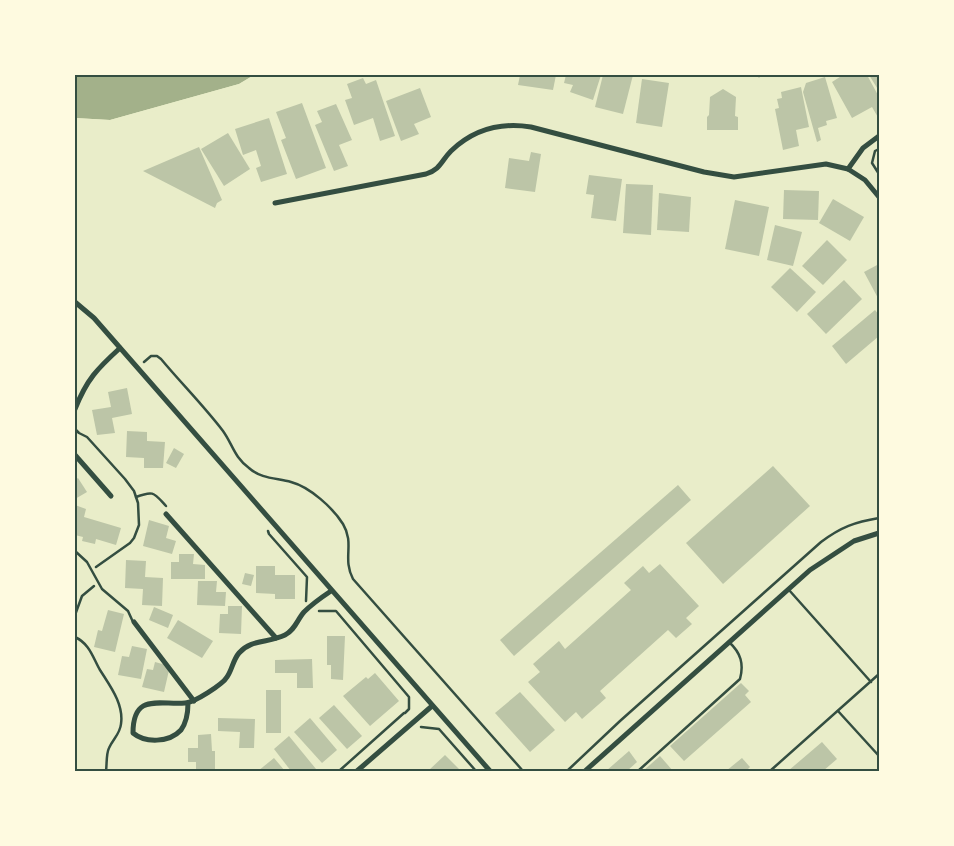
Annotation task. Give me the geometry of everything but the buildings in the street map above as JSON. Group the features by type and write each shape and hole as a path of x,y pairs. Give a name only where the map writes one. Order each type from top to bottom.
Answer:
{"street":[{"path":"275,203 426,174 438,169 450,152 478,133 497,126 514,125 531,127 730,177 826,164 848,169 865,180 879,197"},
{"path":"848,169 863,148 879,136"},
{"path":"75,302 94,318 490,771"},
{"path":"75,409 77,396 94,372 120,348"},
{"path":"75,455 111,496"},
{"path":"166,514 276,638"},
{"path":"585,771 728,641 810,570 854,541 879,533"},
{"path":"191,702 182,729 167,738 151,741 139,738 133,733 133,723 138,711 144,706 159,702 191,702 224,681 230,674 235,659 245,648 285,635 293,629 304,612 331,591"},
{"path":"134,622 191,702"},
{"path":"357,771 432,706"}],"lane":[{"path":"75,551 87,562 102,589 128,611 134,622"},
{"path":"788,589 870,682"},
{"path":"638,771 740,679 742,667 740,655 738,650 728,641"},
{"path":"770,771 879,674"},
{"path":"838,711 879,756"}],"path":[{"path":"879,149 875,151 872,163 879,174"},
{"path":"138,368 151,356 157,356 223,432 233,452 248,468 265,477 300,484 326,503 343,524 348,535 348,570 353,579 523,771"},
{"path":"136,497 149,492 155,494 178,518 173,522"},
{"path":"567,771 620,721 821,542 848,525 879,518"},
{"path":"267,528 269,534 307,577 305,600 313,611 336,612 409,697 409,709 338,771"},
{"path":"75,615 82,596 98,584"},
{"path":"75,637 88,648 110,684 120,710 121,726 118,735 108,749 106,771"},
{"path":"405,713 418,727 438,729 476,771"}],"shaded area":[{"path":"75,75 254,75 239,84 110,120 75,118"}],"pier":[{"path":"254,75 256,77 240,87 111,123 75,121 75,118 110,120 239,84"}]}
